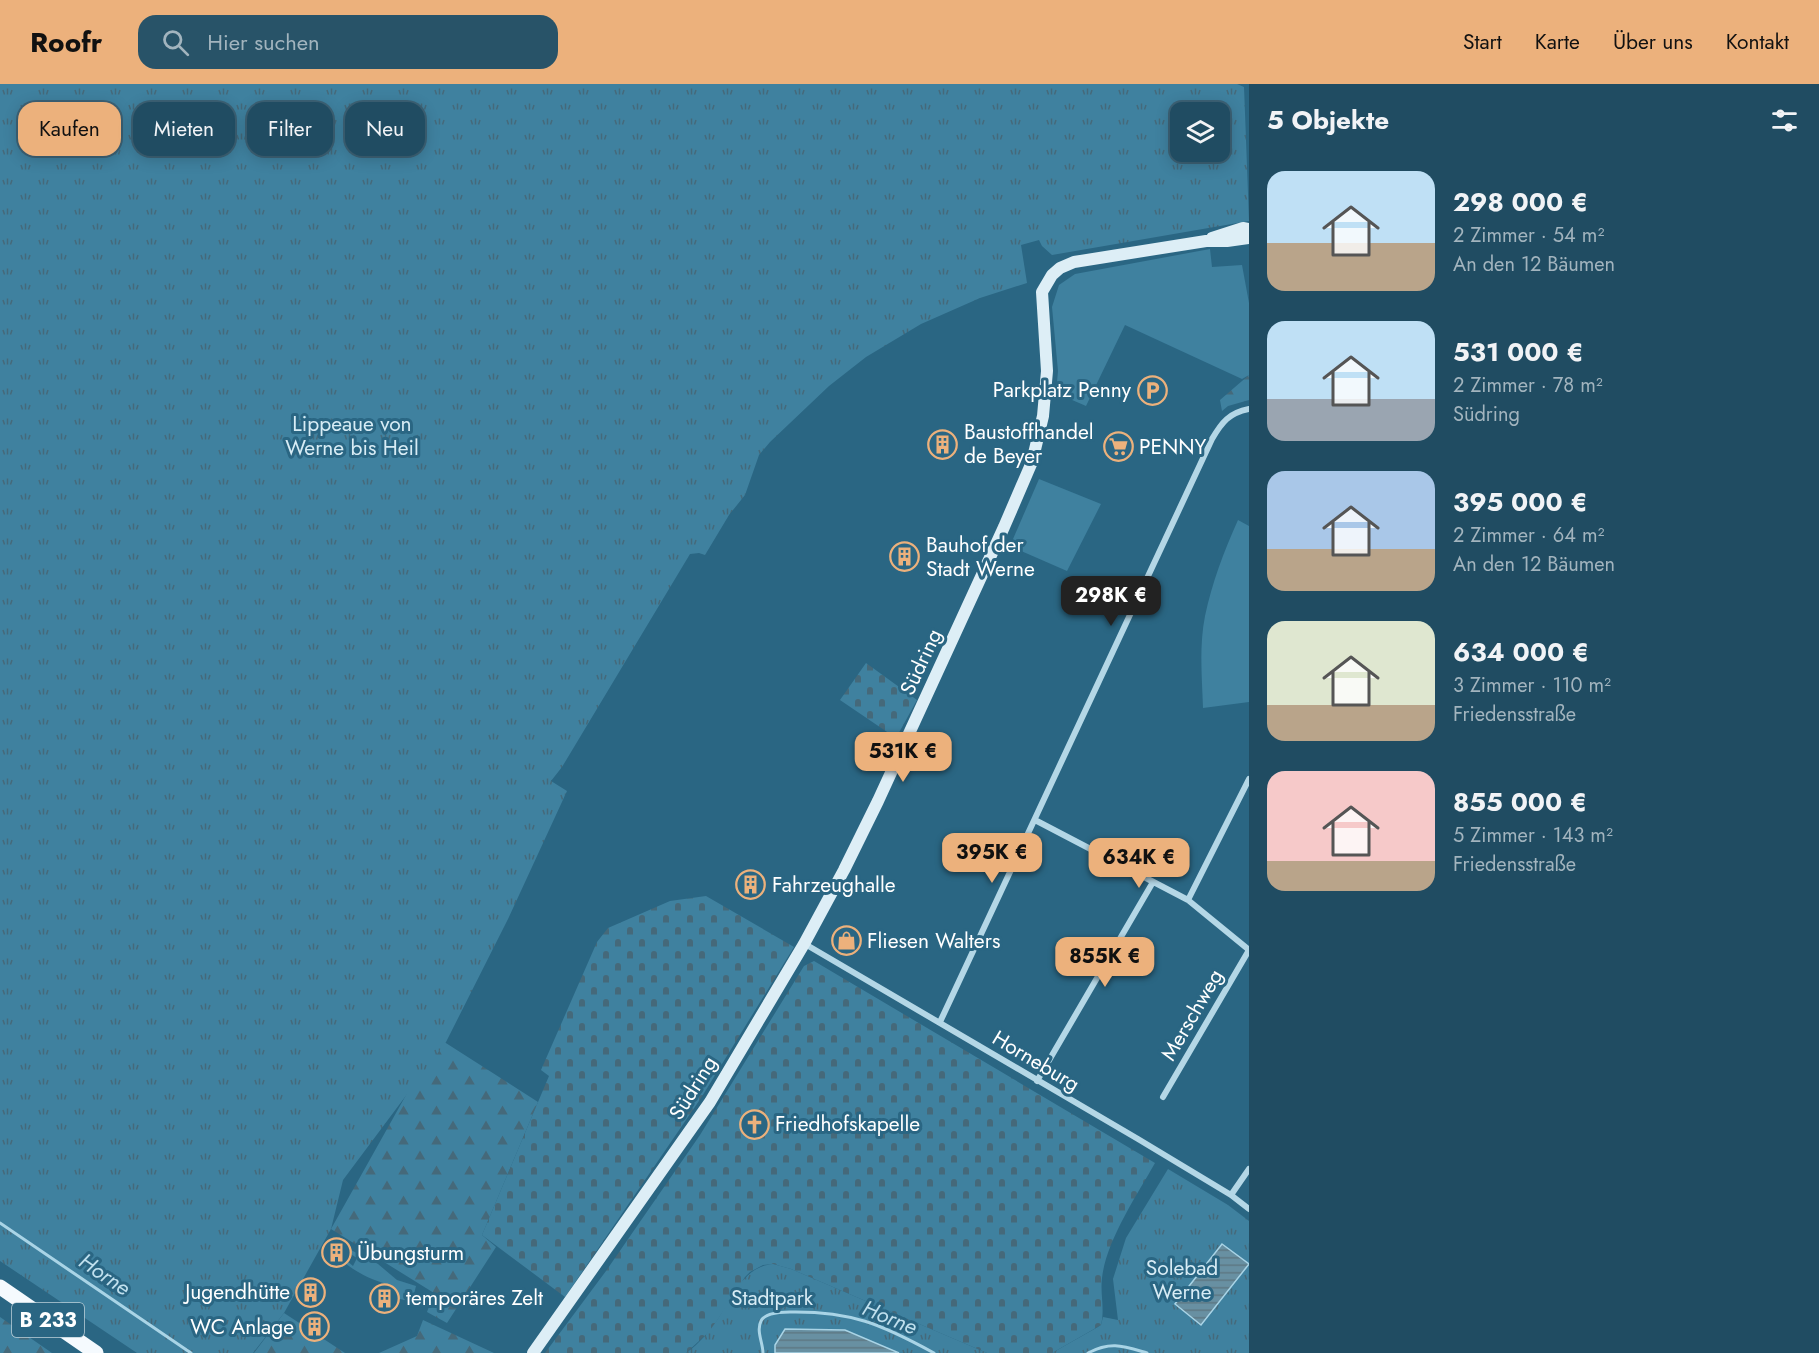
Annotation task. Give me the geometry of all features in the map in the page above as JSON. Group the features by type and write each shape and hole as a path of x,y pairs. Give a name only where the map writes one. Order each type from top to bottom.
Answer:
{"main road":[{"name":"B 233","path":"0,1287 96,1353"}],"street":[{"name":"Südring","path":"1206,241 1243,228 1249,229"},
{"name":"Südring","path":"533,1353 710,1102 804,944 878,801 1032,462 1043,416 1047,371 1042,306 1042,292 1046,282 1060,268 1074,262 1206,241 1249,238"},
{"path":"940,1022 1212,439 1221,423 1229,416 1249,409"},
{"path":"1188,900 1249,779"},
{"path":"1035,820 1188,900 1249,950"},
{"path":"1037,1081 1153,882"},
{"name":"Horneburg","path":"804,944 1231,1195 1249,1209"},
{"name":"Merschweg","path":"1163,1097 1249,950"},
{"path":"1231,1195 1249,1169"}],"green space":[{"name":"Lippeaue von Werne bis Heil","path":"0,84 1237,84 1244,87 1249,221 1052,255 1039,240 1021,245 1027,283 980,298 921,324 866,357 829,386 770,442 759,455 745,495 729,515 705,555 690,554 562,767 551,781 567,791 508,919 446,1042 343,1180 331,1229 284,1313 253,1353 137,1353 0,1261"},
{"path":"1210,249 1212,267 1242,265 1249,303 1249,375 1242,379 1125,325 1086,406 1056,393 1058,371 1052,307 1059,285 1075,274"},
{"path":"1249,375 1249,400 1228,406 1222,411 1220,400"},
{"path":"1039,479 1101,504 1067,571 1010,546"},
{"path":"1238,520 1249,526 1249,702 1203,708 1201,650 1205,616 1219,567"},
{"path":"866,663 917,700 896,738 840,700"},
{"path":"706,896 794,947 701,1098 565,1297 482,1235 549,1076 541,1070 597,942 608,928 670,901"},
{"path":"814,961 1155,1163 1123,1219 1109,1249 1102,1278 1101,1325 1052,1353 987,1353 791,1269 773,1264 763,1265 745,1277 711,1330 686,1353 545,1353 606,1271 700,1135 804,966"},
{"path":"438,1038 538,1102 482,1235 496,1247 447,1323 427,1312 434,1293 331,1229"},
{"name":"Solebad Werne","path":"1168,1169 1228,1205 1249,1221 1249,1353 1052,1353 1101,1325 1103,1317 1118,1320 1113,1279 1126,1238"},
{"path":"349,1249 378,1264 397,1280 416,1286 412,1302 396,1298 393,1286 363,1275 338,1257 339,1254 353,1266 357,1258 347,1252"},
{"name":"Stadtpark","path":"773,1264 791,1269 987,1353 899,1353 845,1330 785,1329 775,1345 775,1353 686,1353 710,1330 743,1280 751,1272"},
{"path":"284,1313 345,1353 254,1353"},
{"path":"0,1317 52,1353 0,1353"},
{"path":"423,1320 494,1353 379,1353 417,1336"}],"shaded area":[{"path":"1222,1244 1249,1264 1201,1325 1175,1304"},
{"path":"785,1329 845,1330 899,1353 775,1353 775,1345"}],"waterway":[{"name":"Horne","path":"0,1223 191,1353"},
{"name":"Horne","path":"763,1353 759,1333 761,1321 770,1315 790,1312 831,1314 865,1321 898,1334 934,1353"},
{"name":"Horne","path":"1088,1353 1110,1346 1131,1348 1147,1353"}],"place":[{"name":"Parkplatz Penny","path":"1152,390"},
{"name":"Baustoffhandel de Beyer","path":"943,444"},
{"name":"PENNY","path":"1118,447"},
{"name":"Bauhof der Stadt Werne","path":"905,557"},
{"name":"Fahrzeughalle","path":"751,885"},
{"name":"Fliesen Walters","path":"846,941"},
{"name":"Friedhofskapelle","path":"754,1124"},
{"name":"Übungsturm","path":"336,1253"},
{"name":"Jugendhütte","path":"311,1292"},
{"name":"temporäres Zelt","path":"385,1298"},
{"name":"WC Anlage","path":"315,1327"}]}
